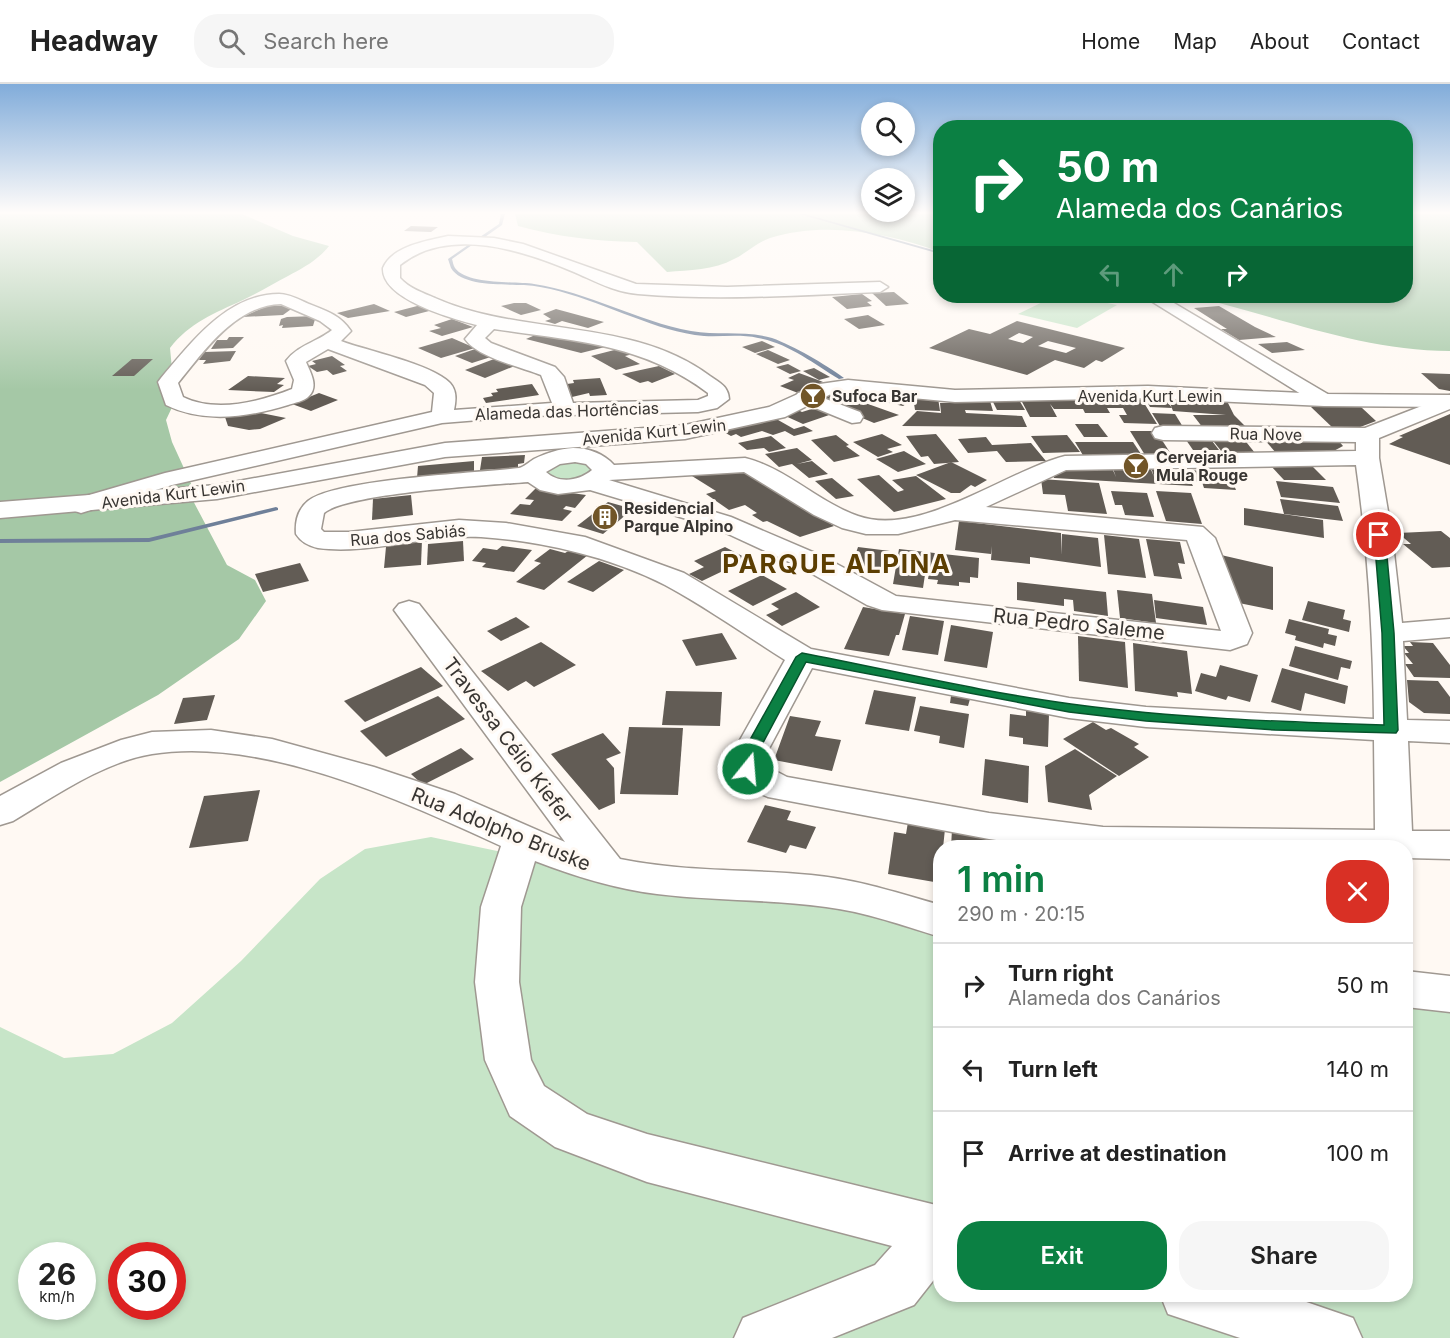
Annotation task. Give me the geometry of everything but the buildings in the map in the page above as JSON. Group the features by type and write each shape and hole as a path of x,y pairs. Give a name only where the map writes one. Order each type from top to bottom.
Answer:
{"street":[{"name":"Alameda das Hortências","path":"81,505 154,482 442,417 565,409 698,406 710,404 719,399 718,391 698,376 640,348 583,335 490,322 454,312 404,290 392,279 391,273"},
{"name":"Alameda das Hortências","path":"592,273 635,289 742,292 880,287"},
{"path":"328,342 342,331 340,326 328,317 279,298 252,307 215,328 168,382 173,401 184,409 220,410 247,408 283,401 301,393 304,380 296,361 303,353 328,342 442,387 445,393 442,417"},
{"path":"1162,303 1324,400"},
{"path":"490,322 474,339 484,347 548,371 554,377 565,409"},
{"name":"Avenida Kurt Lewin","path":"0,510 217,492 445,450 591,463 777,412 827,388 848,386 955,396 1148,392 1324,400 1450,401"},
{"path":"805,397 852,417"},
{"path":"591,463 745,465 756,468 848,520 877,527 895,526 954,512 1008,489 1036,472 1065,463 1368,446 1450,401"},
{"name":"Rua Nove","path":"1163,433 1368,446"},
{"path":"1368,446 1388,633 1394,840"},
{"name":"Rua dos Sabiás","path":"591,463 554,458 539,465 534,474 413,486 337,498 322,502 314,509 308,522 309,534 319,540 349,540 459,528 506,531 585,545 674,579 802,657"},
{"name":"Rua Pedro Saleme","path":"591,463 767,540 877,599 892,604 1230,641 1236,638 1237,633 1202,538 1194,533 954,512"},
{"path":"1008,489 1026,518"},
{"name":"Travessa Célio Kiefer","path":"409,610 607,870"},
{"path":"1388,633 1450,628"},
{"path":"1102,840 989,826 781,788 758,779 748,769 748,756 802,657 1069,708 1240,723 1450,732"},
{"name":"Rua Adolpho Bruske","path":"0,812 43,787 100,760 151,743 202,739 277,752 353,773 447,805 521,842 560,857 607,870 670,882 812,890 861,897 933,919"},
{"path":"521,842 501,907 497,982 508,1060 527,1101 572,1131 647,1158 933,1230"},
{"path":"1413,845 1450,845"},
{"path":"1413,991 1450,994"},
{"path":"763,1338 894,1285 933,1240"},
{"path":"1214,1302 1333,1338"}],"green space":[{"path":"0,273 294,273 194,325 170,348 175,401 166,420 172,442 193,488 190,495 227,565 255,580 266,601 239,639 158,695 0,782"},
{"path":"1413,273 1450,273 1450,351 1391,346 1304,327 1219,303 1413,303"},
{"path":"1041,303 1117,305 1077,328 1018,314"},
{"path":"585,459 598,473 556,483 541,469 544,465"},
{"path":"431,837 634,880 866,895 933,918 933,1302 1413,1302 1413,995 1450,998 1450,1338 0,1338 0,1027 64,1058 113,1054 172,1023 241,961 320,879 365,849"}],"waterway":[{"path":"458,273 485,282 535,285 555,290 652,323 692,333 750,335 769,339 797,351 841,378"},
{"path":"0,541 149,540 276,509"}],"place":[{"name":"Sufoca Bar","path":"813,396"},
{"name":"Cervejaria Mula Rouge","path":"1136,466"},
{"name":"Residencial Parque Alpino","path":"605,517"}],"district":[{"name":"PARQUE ALPINA","path":"837,564"}],"route":[{"path":"748,769 748,756 802,657 1069,708 1146,717 1275,726 1391,730 1388,633 1379,535"}]}
